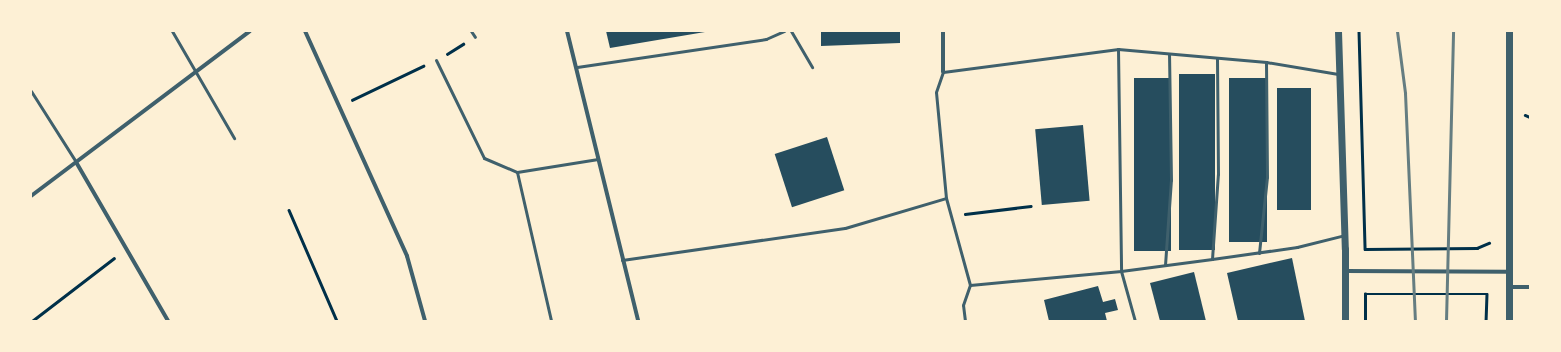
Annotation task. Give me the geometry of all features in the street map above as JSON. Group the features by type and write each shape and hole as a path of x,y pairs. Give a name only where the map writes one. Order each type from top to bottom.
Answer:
{"street":[{"path":"31,196 196,70 250,31"},
{"path":"305,31 407,256 425,321"},
{"path":"567,31 638,321"},
{"path":"943,31 943,72"},
{"path":"1338,31 1338,74 1346,271 1345,321"},
{"path":"1509,31 1509,321"},
{"path":"76,162 168,321"},
{"path":"1346,271 1509,272"},
{"path":"1510,287 1530,287"}],"lane":[{"path":"172,31 196,70 234,138"},
{"path":"471,31 475,37"},
{"path":"577,67 766,39 784,31"},
{"path":"791,31 812,67"},
{"path":"1118,49 1121,271 1135,321"},
{"path":"965,321 963,305 970,285 946,198 936,92 943,72 1118,49 1266,62 1338,74"},
{"path":"1165,265 1171,180 1169,54"},
{"path":"1212,259 1218,174 1216,58"},
{"path":"436,60 484,158 517,172 598,158"},
{"path":"1259,253 1267,177 1266,62"},
{"path":"31,91 76,162"},
{"path":"517,172 551,321"},
{"path":"622,260 845,228 946,198"},
{"path":"970,285 1121,271 1259,253 1297,247 1345,235"}],"path":[{"path":"1359,31 1365,249 1477,248 1489,243"},
{"path":"339,107 436,60 475,37"},
{"path":"951,216 1031,206"},
{"path":"289,210 337,321"},
{"path":"32,321 127,248"},
{"path":"1365,321 1365,294 1487,294 1486,321"}],"building":[{"path":"606,31 705,31 705,32 610,48"},
{"path":"821,31 900,31 900,43 821,46"},
{"path":"1179,74 1215,74 1215,250 1179,250"},
{"path":"1134,78 1171,78 1171,251 1134,251"},
{"path":"1229,78 1267,78 1267,242 1229,242"},
{"path":"1277,88 1311,88 1311,210 1277,210"},
{"path":"1083,125 1090,201 1042,205 1035,129"},
{"path":"827,137 844,190 792,207 775,154"},
{"path":"1292,258 1305,321 1238,321 1227,273"},
{"path":"1194,272 1206,321 1160,321 1150,283"},
{"path":"1098,286 1103,302 1115,299 1118,310 1105,313 1107,321 1049,321 1044,300"}],"railway":[{"path":"1397,31 1405,93 1415,321"},
{"path":"1446,321 1453,31"}]}
